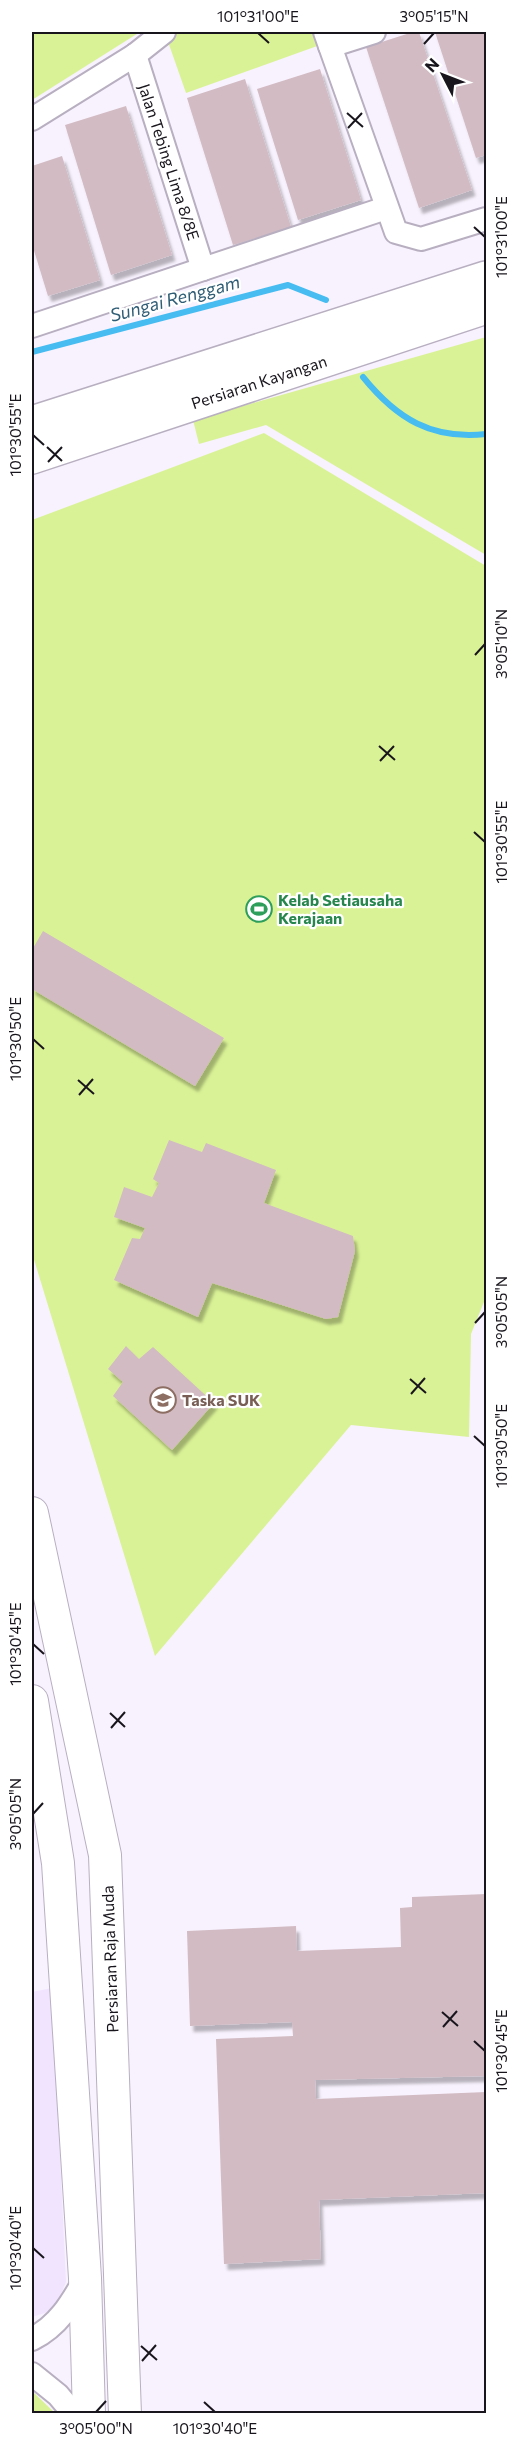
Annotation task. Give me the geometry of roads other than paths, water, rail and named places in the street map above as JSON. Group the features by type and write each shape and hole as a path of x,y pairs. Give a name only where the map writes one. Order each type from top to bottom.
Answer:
{"main road":[{"name":"Persiaran Kayangan","path":"32,423 486,300"},
{"name":"Persiaran Kayangan","path":"32,458 486,300"},
{"name":"Persiaran Raja Muda","path":"32,1513 106,1868 125,2414"},
{"path":"32,1701 59,1875 85,2278 89,2414"},
{"path":"59,1875 106,1868"}],"street":[{"path":"32,119 135,55 164,32"},
{"path":"374,32 328,39 396,232 421,238 486,219"},
{"name":"Jalan Tebing Lima 8/8E","path":"135,55 203,268"},
{"path":"32,324 386,208"},
{"path":"32,2339 47,2332 59,2320 85,2278"},
{"path":"32,2374 58,2395 74,2414"}],"waterway":[{"name":"Sungai Renggam","path":"32,352 288,285 326,300"},
{"name":"Sungai Renggam","path":"363,377 389,404 417,424 449,434 486,434"}],"place":[{"name":"Kelab Setiausaha Kerajaan","path":"259,909"},
{"name":"Taska SUK","path":"163,1400"}]}
